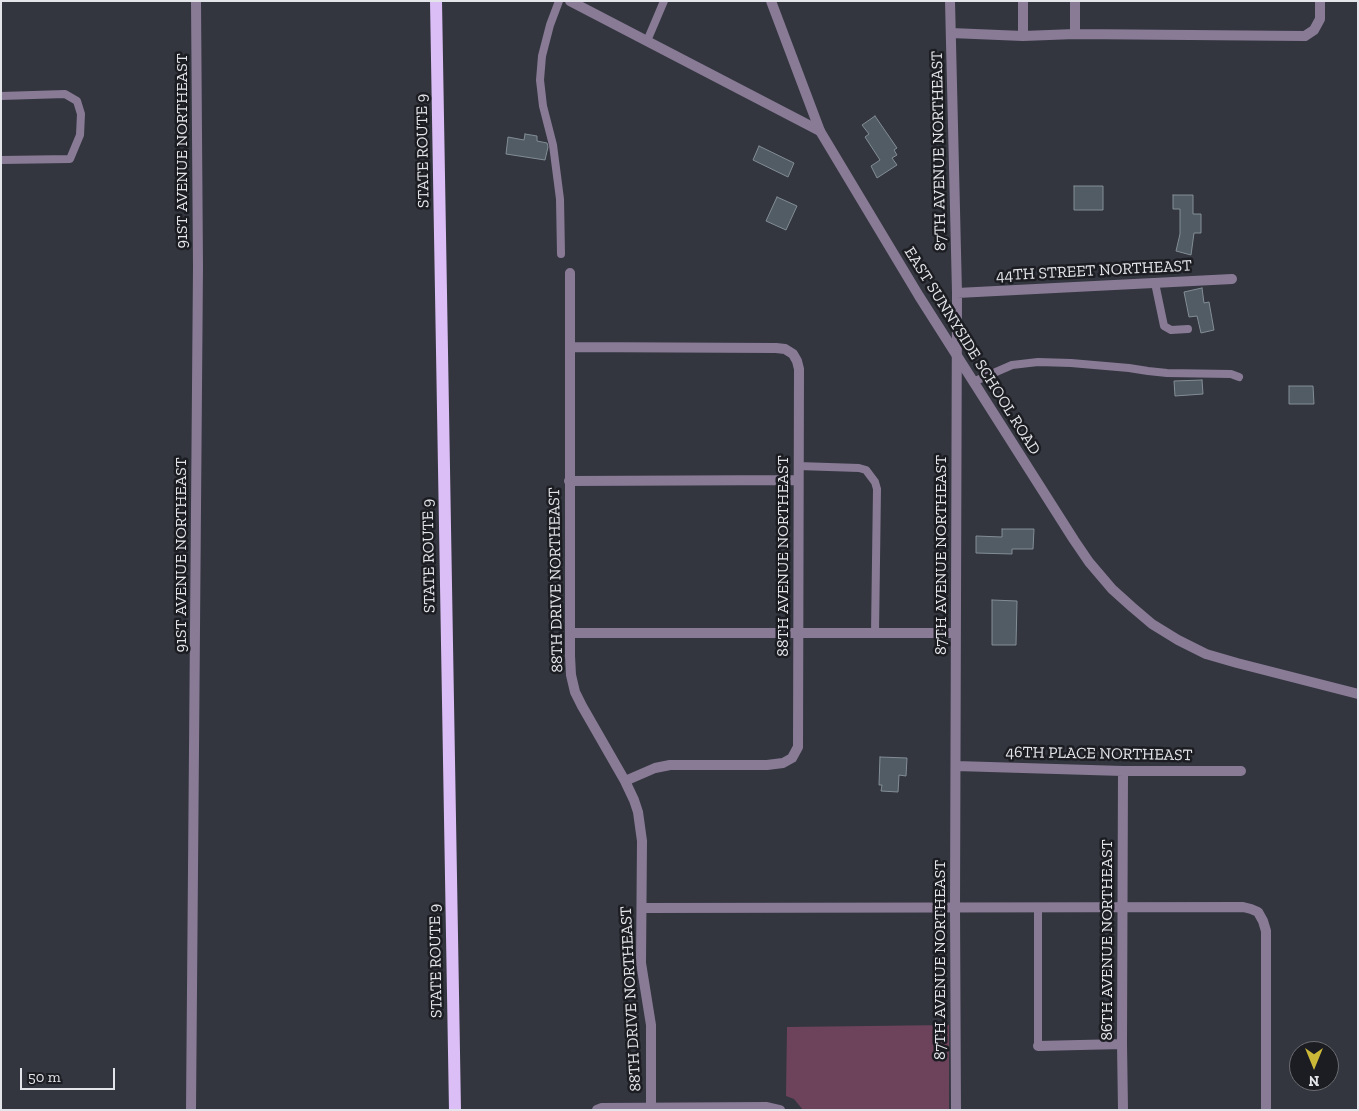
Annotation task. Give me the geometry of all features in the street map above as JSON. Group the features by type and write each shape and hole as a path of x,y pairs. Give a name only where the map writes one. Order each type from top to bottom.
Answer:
{"main road":[{"name":"STATE ROUTE 9","path":"436,1 455,1110"}],"street":[{"name":"91ST AVENUE NORTHEAST","path":"192,1110 198,267 196,1"},
{"path":"570,1 820,131"},
{"name":"EAST SUNNYSIDE SCHOOL ROAD","path":"771,1 820,131 919,296 1089,562 1112,589 1152,624 1206,654 1238,664 1358,694"},
{"name":"87TH AVENUE NORTHEAST","path":"950,1 957,293 956,1110"},
{"path":"1023,1 1023,36"},
{"path":"1075,1 1075,34"},
{"path":"951,34 1023,36 1075,34 1305,36 1314,30 1320,19 1320,1"},
{"name":"88TH DRIVE NORTHEAST","path":"570,273 569,481 571,676 582,706 625,781 638,812 642,908 641,963 651,1025 651,1109"},
{"name":"44TH STREET NORTHEAST","path":"957,293 1232,278"},
{"name":"88TH AVENUE NORTHEAST","path":"570,347 776,348 785,349 793,354 797,361 798,747 792,758 783,763 768,765 670,765 655,768 625,781"},
{"path":"569,481 798,480"},
{"path":"570,633 956,633"},
{"name":"46TH PLACE NORTHEAST","path":"956,766 1123,771 1241,770"},
{"name":"86TH AVENUE NORTHEAST","path":"1123,771 1123,1110"},
{"path":"642,908 1243,907 1258,912 1266,931 1266,1110"},
{"path":"1038,1046 1122,1044"},
{"path":"597,1110 602,1108 651,1109 768,1106 780,1110"}],"lane":[{"path":"559,1 550,25 542,56 540,80 543,106 554,145 560,199 561,254"},
{"path":"647,41 664,1"},
{"path":"1,96 65,94 77,100 81,114 80,136 70,159 1,160"},
{"path":"1155,282 1164,326 1171,330 1188,329"},
{"path":"973,382 1012,365 1038,362 1071,363 1167,372 1222,373 1239,377"},
{"path":"798,466 859,468 866,470 875,482 875,633"},
{"path":"1038,908 1038,1046"}],"shaded area":[{"path":"949,1025 949,1110 803,1110 794,1099 786,1096 787,1027"}],"building":[{"path":"875,116 897,148 894,150 897,155 892,158 897,165 877,178 871,166 880,160 865,137 869,134 862,125"},
{"path":"525,134 537,136 537,141 547,143 545,160 506,154 508,137 524,140"},
{"path":"759,146 794,163 788,177 753,160"},
{"path":"1074,186 1103,186 1103,210 1074,210"},
{"path":"1173,195 1193,195 1193,214 1201,214 1201,233 1194,233 1191,255 1176,251 1180,234 1180,209 1173,209"},
{"path":"777,197 797,206 786,230 766,221"},
{"path":"1202,288 1204,303 1209,302 1214,330 1201,333 1197,316 1189,317 1184,292"},
{"path":"1202,380 1203,394 1175,396 1174,381"},
{"path":"1289,386 1313,386 1314,404 1289,404"},
{"path":"1002,529 1034,529 1033,549 1012,549 1012,554 976,553 976,536 1002,537"},
{"path":"992,600 1017,601 1016,645 992,645"},
{"path":"880,757 907,758 906,776 899,775 898,792 881,791 882,785 879,785"}]}
